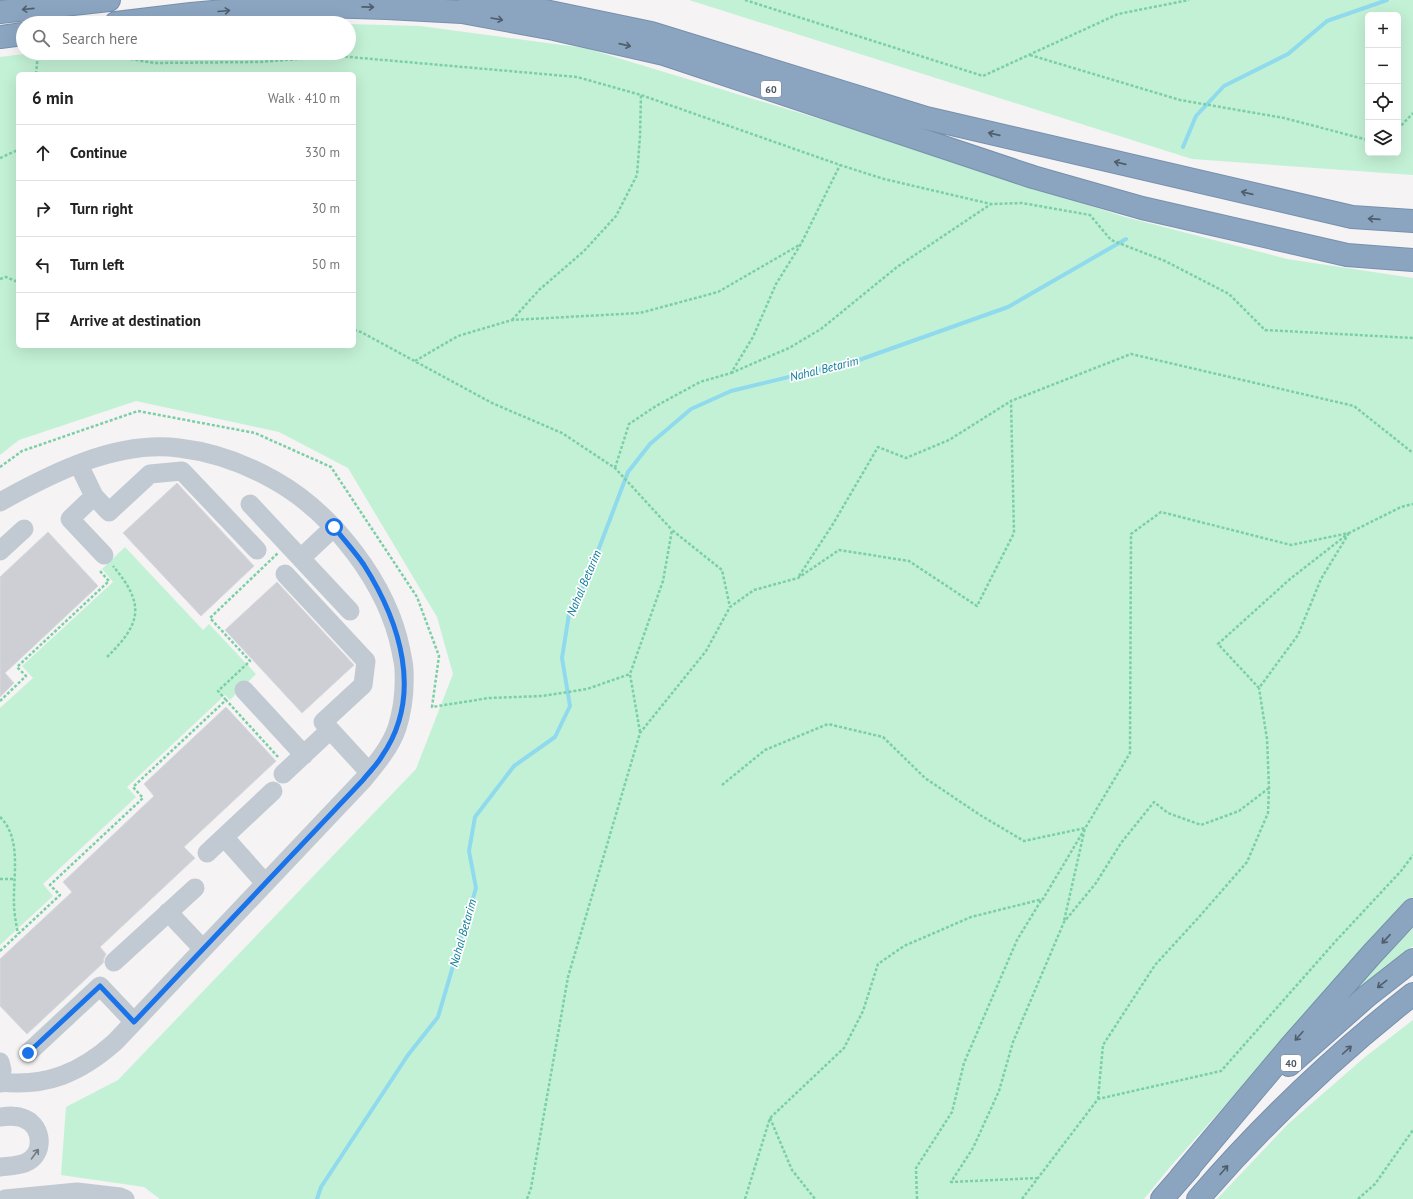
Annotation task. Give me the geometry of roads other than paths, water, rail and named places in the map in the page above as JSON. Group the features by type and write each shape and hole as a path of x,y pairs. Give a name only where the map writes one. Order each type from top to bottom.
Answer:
{"highway":[{"path":"0,12 109,0"},
{"name":"60","path":"470,0 521,6 651,33 926,118 1352,217 1413,221"},
{"name":"60","path":"174,16 288,6 387,8 470,13 554,29 664,54 1034,177 1142,208 1347,255 1413,260"},
{"path":"0,37 16,35"},
{"path":"1180,1178 1290,1047 1413,910"},
{"name":"40","path":"1162,1199 1215,1139 1291,1063 1367,996 1413,960"},
{"name":"40","path":"1198,1199 1234,1157 1310,1083 1384,1016 1413,994"}],"street":[{"path":"0,502 47,478 79,464 111,453 144,448 177,448 211,454 244,464 275,481 306,502 334,527 363,564 384,601 398,636 404,669 404,700 396,729 382,756 266,883 134,1022 100,1055 83,1067 63,1076 42,1082 19,1084 1,1082 2,1070 0,1062"},
{"path":"79,464 94,496 109,512 150,474 182,471 257,550"},
{"path":"94,496 70,519 106,558"},
{"path":"250,504 350,611"},
{"path":"301,558 334,527"},
{"path":"0,551 24,529"},
{"path":"285,574 366,661 363,685 323,722 369,772"},
{"path":"244,690 304,755"},
{"path":"286,772 330,730"},
{"path":"206,853 273,791"},
{"path":"224,837 266,883"},
{"path":"114,962 195,888"},
{"path":"168,912 202,949"},
{"path":"28,1053 100,986 134,1022"},
{"path":"0,1117 13,1116 24,1118 33,1124 38,1132 40,1140 34,1157 26,1163 0,1167"},
{"path":"5,1199 77,1192 120,1197 125,1199"}],"waterway":[{"name":"Nahal Betarim","path":"1183,147 1196,116 1224,86 1288,54 1327,21 1387,0"},
{"name":"Nahal Betarim","path":"317,1199 321,1187 408,1055 438,1017 476,888 469,851 475,817 514,766 555,737 570,706 562,658 569,614 588,577 628,472 650,444 691,409 731,391 859,360 1008,307 1126,239"}]}
